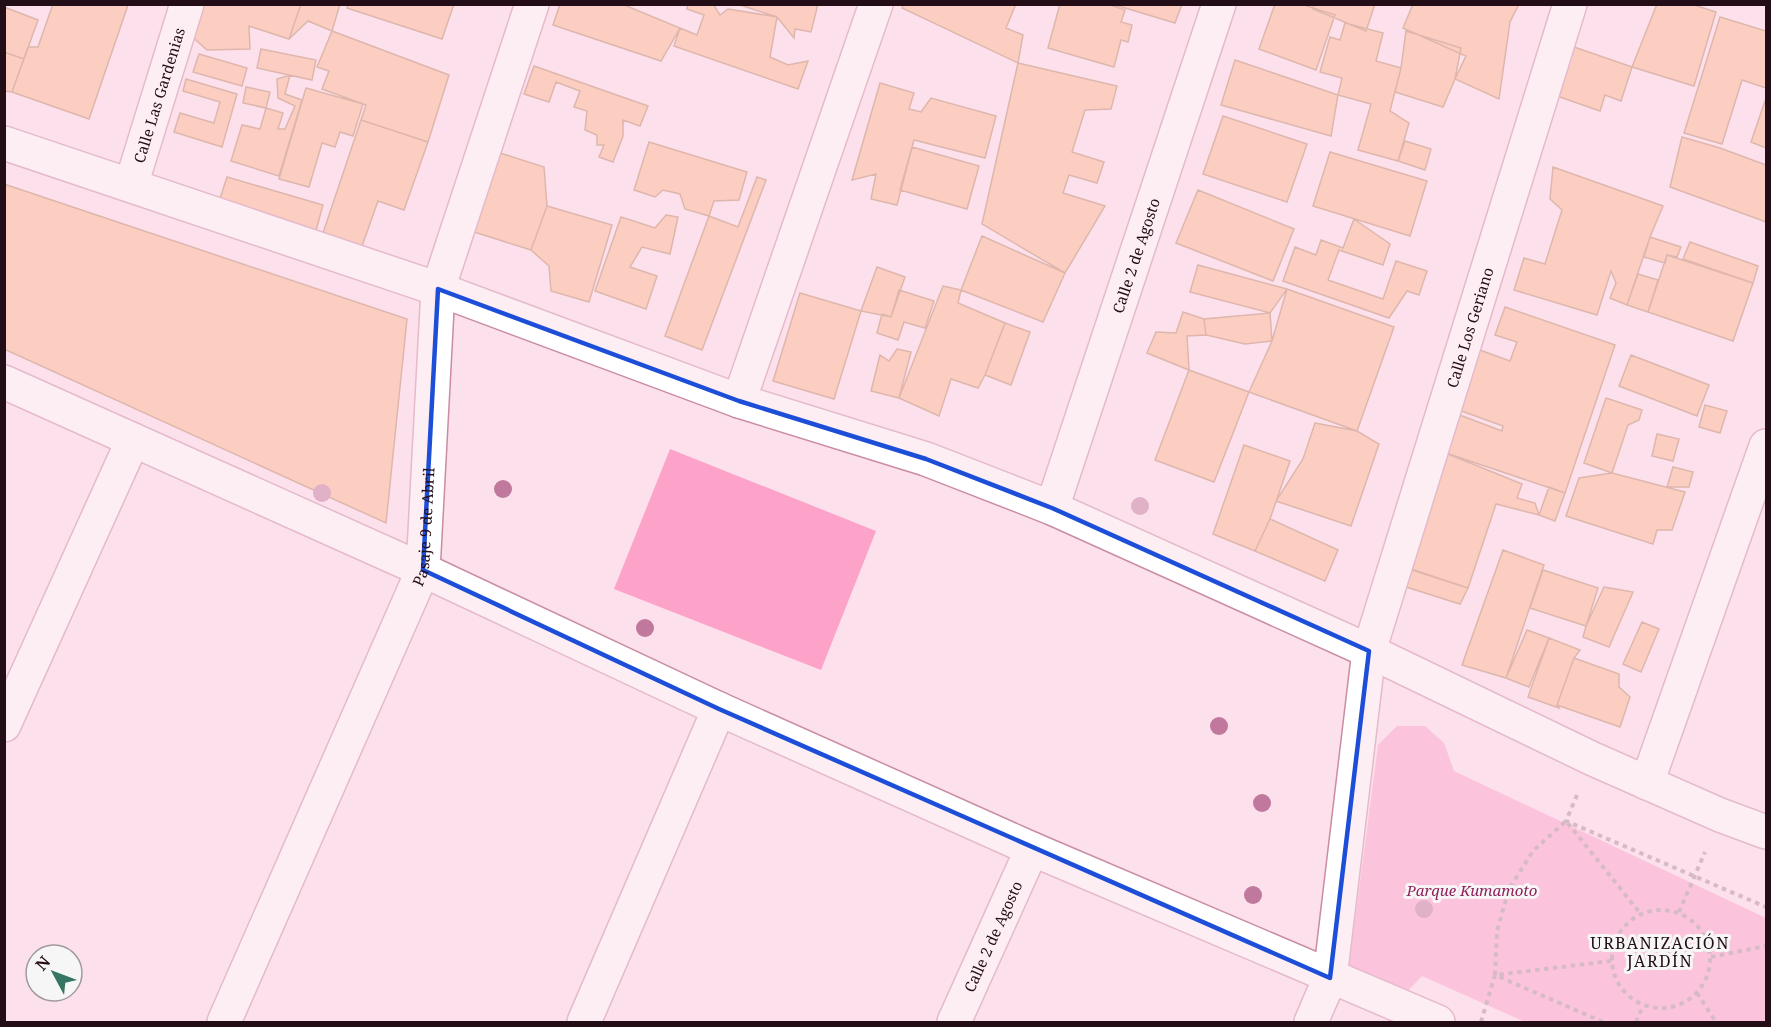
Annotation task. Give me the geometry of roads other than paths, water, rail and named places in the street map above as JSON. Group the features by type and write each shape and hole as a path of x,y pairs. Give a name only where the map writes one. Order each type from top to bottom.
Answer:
{"street":[{"name":"Calle Las Gardenias","path":"131,185 187,4"},
{"name":"Pasaje 9 de Abril","path":"224,1023 423,570 438,290 532,4"},
{"path":"739,401 876,4"},
{"name":"Calle 2 de Agosto","path":"1052,508 1220,4"},
{"name":"Calle Los Geriano","path":"1311,1023 1330,978 1369,651 1570,4"},
{"path":"4,143 438,290 739,401 926,459 1052,508 1369,651 1593,759 1720,815 1767,832"},
{"path":"4,382 423,570 718,709 1032,849 1438,1023"},
{"path":"4,725 133,440"},
{"path":"1647,783 1767,446"},
{"path":"584,1023 718,709"},
{"name":"Calle 2 de Agosto","path":"954,1023 1032,849"}],"district":[{"name":"URBANIZACIÓN JARDÍN","path":"1660,952"}],"park label":[{"name":"Parque Kumamoto","path":"1472,890"}]}
